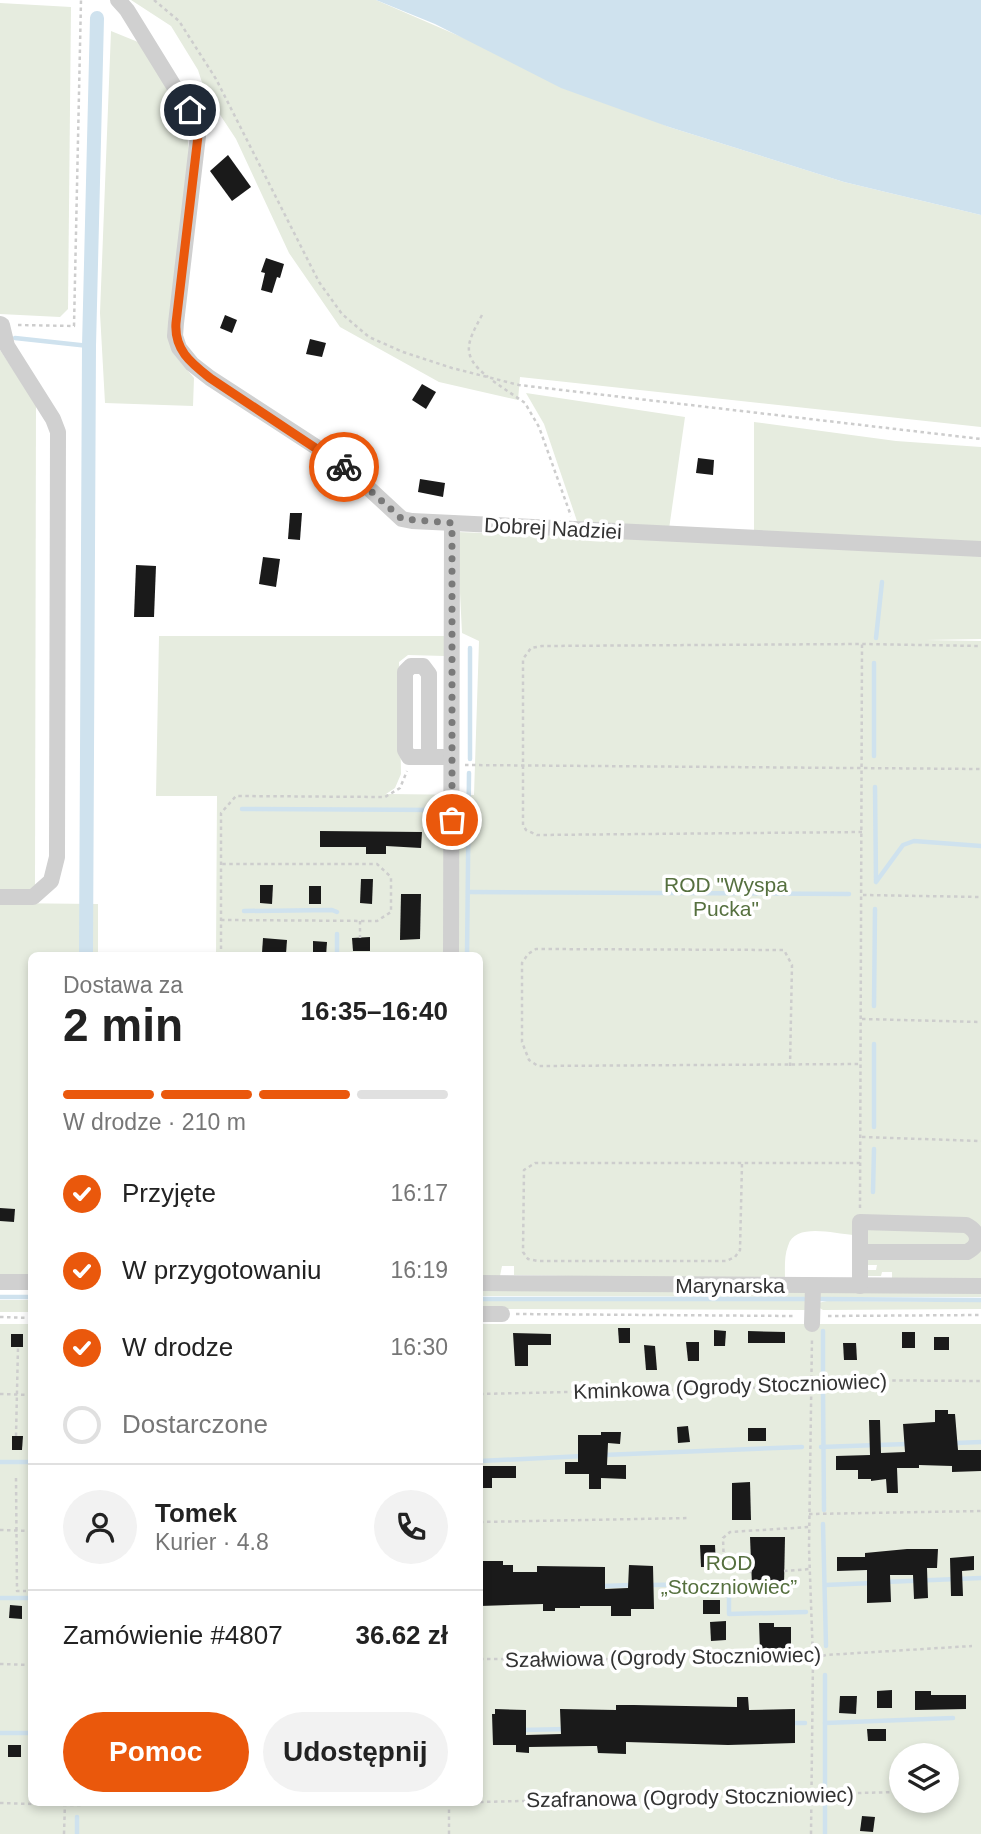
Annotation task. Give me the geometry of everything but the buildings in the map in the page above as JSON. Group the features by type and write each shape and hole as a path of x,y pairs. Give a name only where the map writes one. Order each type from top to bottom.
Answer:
{"street":[{"name":"Dobrej Nadziei","path":"118,0 127,10 196,122 198,136 175,336 179,348 192,364 210,378 350,471 402,519 981,550"},
{"path":"0,897 33,897 51,881 57,857 58,432 53,419 7,346 1,325"},
{"path":"452,523 442,760 452,952"},
{"path":"411,666 423,666 429,674 442,760 409,759 405,750 405,673 411,666"},
{"path":"860,1252 967,1252 974,1249 978,1243 978,1235 966,1225 860,1222 860,1252 860,1286"},
{"path":"0,1282 28,1282"},
{"name":"Marynarska","path":"483,1283 813,1305 860,1286 981,1286"},
{"path":"483,1314 502,1314"}],"path":[{"path":"1,325 74,326 81,0"},
{"path":"153,0 179,21 216,79 320,282 342,314 369,337 403,352 519,385 981,439"},
{"path":"482,315 470,338 470,357 474,366 525,403 539,427 576,529"},
{"path":"862,832 537,835 526,830 523,825 523,659 531,648 862,644 981,646"},
{"path":"860,1222 862,644"},
{"path":"221,952 221,813 236,796 386,797 400,788 409,759"},
{"path":"442,760 523,765 981,769"},
{"path":"221,920 377,921 391,912 391,877 377,864 222,864"},
{"path":"863,895 981,897"},
{"path":"360,921 360,937"},
{"path":"790,1066 792,965 784,950 536,949 528,954 522,963 522,1042 529,1060 538,1066 790,1066 861,1064"},
{"path":"862,1019 981,1022"},
{"path":"861,1137 981,1141"},
{"path":"742,1164 740,1250 726,1262 538,1261 528,1259 523,1252 524,1170 535,1163 860,1163"},
{"path":"502,1314 813,1305 981,1315"},
{"path":"811,1834 813,1660 809,1514 813,1305"},
{"path":"0,1317 28,1318"},
{"path":"16,1436 18,1347"},
{"name":"Kminkowa (Ogrody Stoczniowiec)","path":"483,1394 788,1387 825,1380 981,1381"},
{"path":"0,1394 28,1395"},
{"path":"16,1478 17,1591 26,1591"},
{"path":"809,1514 981,1511"},
{"path":"483,1522 690,1518"},
{"path":"752,1573 735,1560 724,1563 723,1538 730,1532 809,1527"},
{"path":"0,1530 28,1531"},
{"path":"785,1571 810,1569"},
{"name":"Szałwiowa (Ogrody Stoczniowiec)","path":"483,1659 813,1660 826,1655 972,1646"},
{"path":"0,1664 28,1665"},
{"name":"Szafranowa (Ogrody Stoczniowiec)","path":"483,1802 889,1792"},
{"path":"0,1803 28,1803"},
{"path":"64,1834 65,1806"},
{"path":"449,1834 450,1806"}],"green space":[{"path":"131,0 376,0 669,127 844,182 981,215 981,427 520,377 518,400 439,382 340,327 289,253 236,139 205,92 198,70 171,26"},
{"path":"0,3 71,7 68,309 60,317 0,314"},
{"path":"111,31 138,42 183,111 190,155 168,336 173,353 194,378 193,406 105,403 100,313"},
{"path":"0,350 36,404 35,885 28,891 0,891"},
{"path":"526,393 685,417 669,529 578,524 544,424"},
{"name":"ROD \"Wyspa Pucka\"","path":"754,422 896,441 981,447 981,639 925,640 981,641 981,1280 892,1279 892,1272 882,1272 881,1276 868,1276 865,1270 876,1270 877,1265 854,1265 853,1235 816,1231 798,1234 792,1239 786,1254 785,1280 514,1275 514,1266 502,1266 500,1276 483,1276 483,952 216,952 217,796 156,796 159,636 444,636 445,656 408,655 399,662 401,774 395,788 386,794 474,795 479,641 462,633 457,532 584,537 754,531"},
{"path":"0,903 98,904 98,952 28,952 28,1277 0,1277"},
{"path":"483,1289 810,1291 809,1297 483,1296"},
{"path":"818,1291 981,1292 981,1297 818,1297"},
{"path":"0,1300 28,1300 28,1312 0,1312"},
{"path":"483,1300 809,1301 805,1310 483,1309"},
{"path":"981,1302 981,1309 823,1310 818,1307 818,1303"},
{"name":"ROD „Stoczniowiec”","path":"0,1324 28,1324 28,1806 483,1806 483,1324 981,1324 981,1834 0,1834"}],"water":[{"path":"376,0 981,0 981,215 844,182 669,127 561,88 435,24"}],"waterway":[{"path":"86,952 89,346 97,18"},
{"path":"15,338 89,346"},
{"path":"876,638 882,582"},
{"path":"470,648 470,759"},
{"path":"874,663 874,756"},
{"path":"467,952 469,773"},
{"path":"875,787 876,881"},
{"path":"242,809 440,810"},
{"path":"876,882 903,845 914,841 981,846"},
{"path":"468,892 849,894"},
{"path":"874,1006 875,909"},
{"path":"244,911 337,912"},
{"path":"337,934 337,952"},
{"path":"874,1044 874,1127"},
{"path":"873,1192 874,1149"},
{"path":"0,1297 28,1297"},
{"path":"483,1299 808,1299"},
{"path":"816,1299 981,1300"},
{"path":"823,1331 823,1372"},
{"path":"823,1390 824,1510"},
{"path":"955,1443 981,1442"},
{"path":"821,1447 907,1444"},
{"path":"603,1455 802,1447"},
{"path":"483,1461 584,1456"},
{"path":"0,1462 28,1462"},
{"path":"823,1524 826,1646"},
{"path":"885,1582 981,1578"},
{"path":"825,1585 873,1583"},
{"path":"648,1585 729,1584 729,1614 806,1612"},
{"path":"602,1586 632,1585"},
{"path":"0,1598 28,1598"},
{"path":"825,1675 825,1787"},
{"path":"825,1723 953,1718"},
{"path":"792,1723 805,1723"},
{"path":"523,1730 567,1729"},
{"path":"0,1733 28,1733"},
{"path":"825,1802 825,1834"},
{"path":"77,1817 77,1834"}],"way so far":[{"path":"344,467 402,519 452,523 452,820"}],"route":[{"path":"190,110 196,122 198,136 176,323 175,336 179,348 192,364 210,378 344,467"}]}
